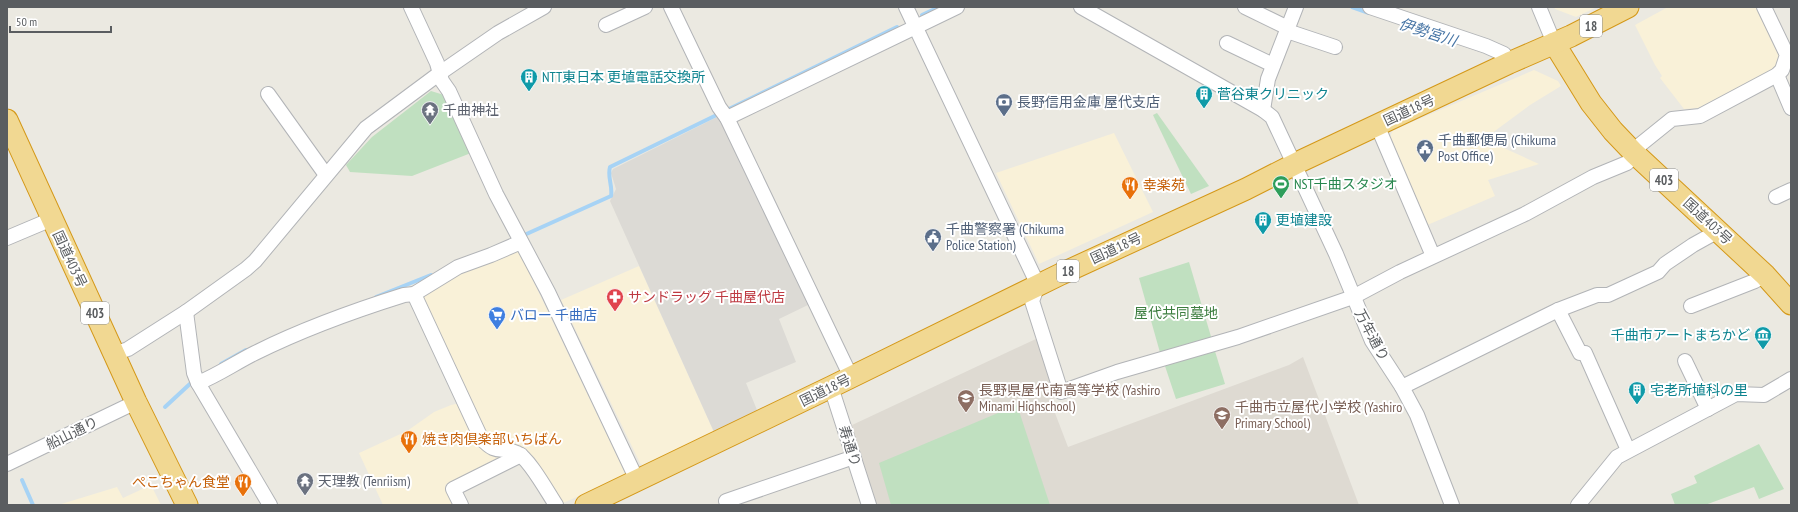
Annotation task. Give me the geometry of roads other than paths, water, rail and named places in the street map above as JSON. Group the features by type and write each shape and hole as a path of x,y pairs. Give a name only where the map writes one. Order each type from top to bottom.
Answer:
{"highway":[{"name":"国道18号","path":"586,505 831,388 1038,285 1252,186 1294,164 1628,7"},
{"name":"国道403号","path":"1554,43 1591,103 1613,131 1634,153 1765,275 1791,304"},
{"name":"国道403号","path":"7,120 136,402 187,505"}],"street":[{"path":"411,7 437,63 442,81 449,91 496,194 548,292 637,480"},
{"path":"114,354 128,349 186,312 216,292 254,261 366,128 440,72 498,33 544,7"},
{"path":"606,25 645,7"},
{"path":"671,7 851,377"},
{"path":"906,7 1038,285 1032,301 1061,392 1118,372 1238,337 1353,297 1433,256 1525,214 1593,177 1627,163 1641,144 1672,119 1700,116 1777,75 1782,70 1787,55 1764,7"},
{"path":"724,114 957,7"},
{"name":"万年通り","path":"1081,7 1263,110 1272,117 1336,254 1372,341 1402,387 1417,415 1452,505"},
{"path":"1245,7 1288,30 1335,46"},
{"path":"1263,110 1268,79 1296,7"},
{"path":"1370,7 1486,46 1504,54 1509,63"},
{"path":"1539,7 1554,43"},
{"path":"1227,43 1273,65"},
{"path":"1777,75 1791,108"},
{"path":"268,94 326,175"},
{"path":"1377,125 1433,256"},
{"path":"1776,198 1791,190"},
{"path":"7,238 52,219"},
{"path":"1402,387 1558,310 1597,295 1608,295 1658,272 1665,264 1711,235 1717,229"},
{"path":"198,383 213,377 255,353 340,316 404,295 414,294 458,267 491,255 518,237"},
{"path":"1690,306 1755,281 1765,275"},
{"path":"414,294 481,438 489,446 497,450 516,452 525,458 556,505"},
{"path":"1558,310 1580,353 1585,353 1628,450"},
{"path":"186,312 194,373 198,383 270,505"},
{"path":"1685,361 1708,410"},
{"path":"1578,505 1617,457 1628,450 1708,410 1736,394 1764,395 1791,379"},
{"name":"寿通り","path":"831,388 869,505"},
{"name":"船山通り","path":"7,464 136,402"},
{"path":"461,505 453,489 521,455"},
{"path":"726,501 854,457"}],"waterway":[{"path":"922,15 939,7"},
{"name":"伊勢宮川","path":"1352,7 1369,13"},
{"path":"522,236 611,196 609,174 610,167 897,27"},
{"path":"376,297 431,275"},
{"path":"221,364 246,350"},
{"path":"165,407 192,382"},
{"path":"22,480 33,505"}],"place":[{"name":"NTT東日本 更埴電話交換所","path":"529,92"},
{"name":"菅谷東クリニック","path":"1204,109"},
{"name":"長野信用金庫 屋代支店","path":"1004,117"},
{"name":"千曲神社","path":"430,125"},
{"name":"千曲郵便局 (Chikuma Post Office)","path":"1425,163"},
{"name":"NST千曲スタジオ","path":"1281,199"},
{"name":"幸楽苑","path":"1130,200"},
{"name":"更埴建設","path":"1263,235"},
{"name":"千曲警察署 (Chikuma Police Station)","path":"933,252"},
{"name":"サンドラッグ 千曲屋代店","path":"615,312"},
{"name":"バロー 千曲店","path":"497,330"},
{"name":"千曲市アートまちかど","path":"1763,350"},
{"name":"宅老所埴科の里","path":"1637,405"},
{"name":"長野県屋代南高等学校 (Yashiro Minami Highschool)","path":"966,413"},
{"name":"千曲市立屋代小学校 (Yashiro Primary School)","path":"1222,430"},
{"name":"焼き肉倶楽部いちばん","path":"409,454"},
{"name":"天理教 (Tenriism)","path":"305,496"},
{"name":"ぺこちゃん食堂","path":"243,497"}],"park label":[{"name":"屋代共同墓地","path":"1176,313"}]}
